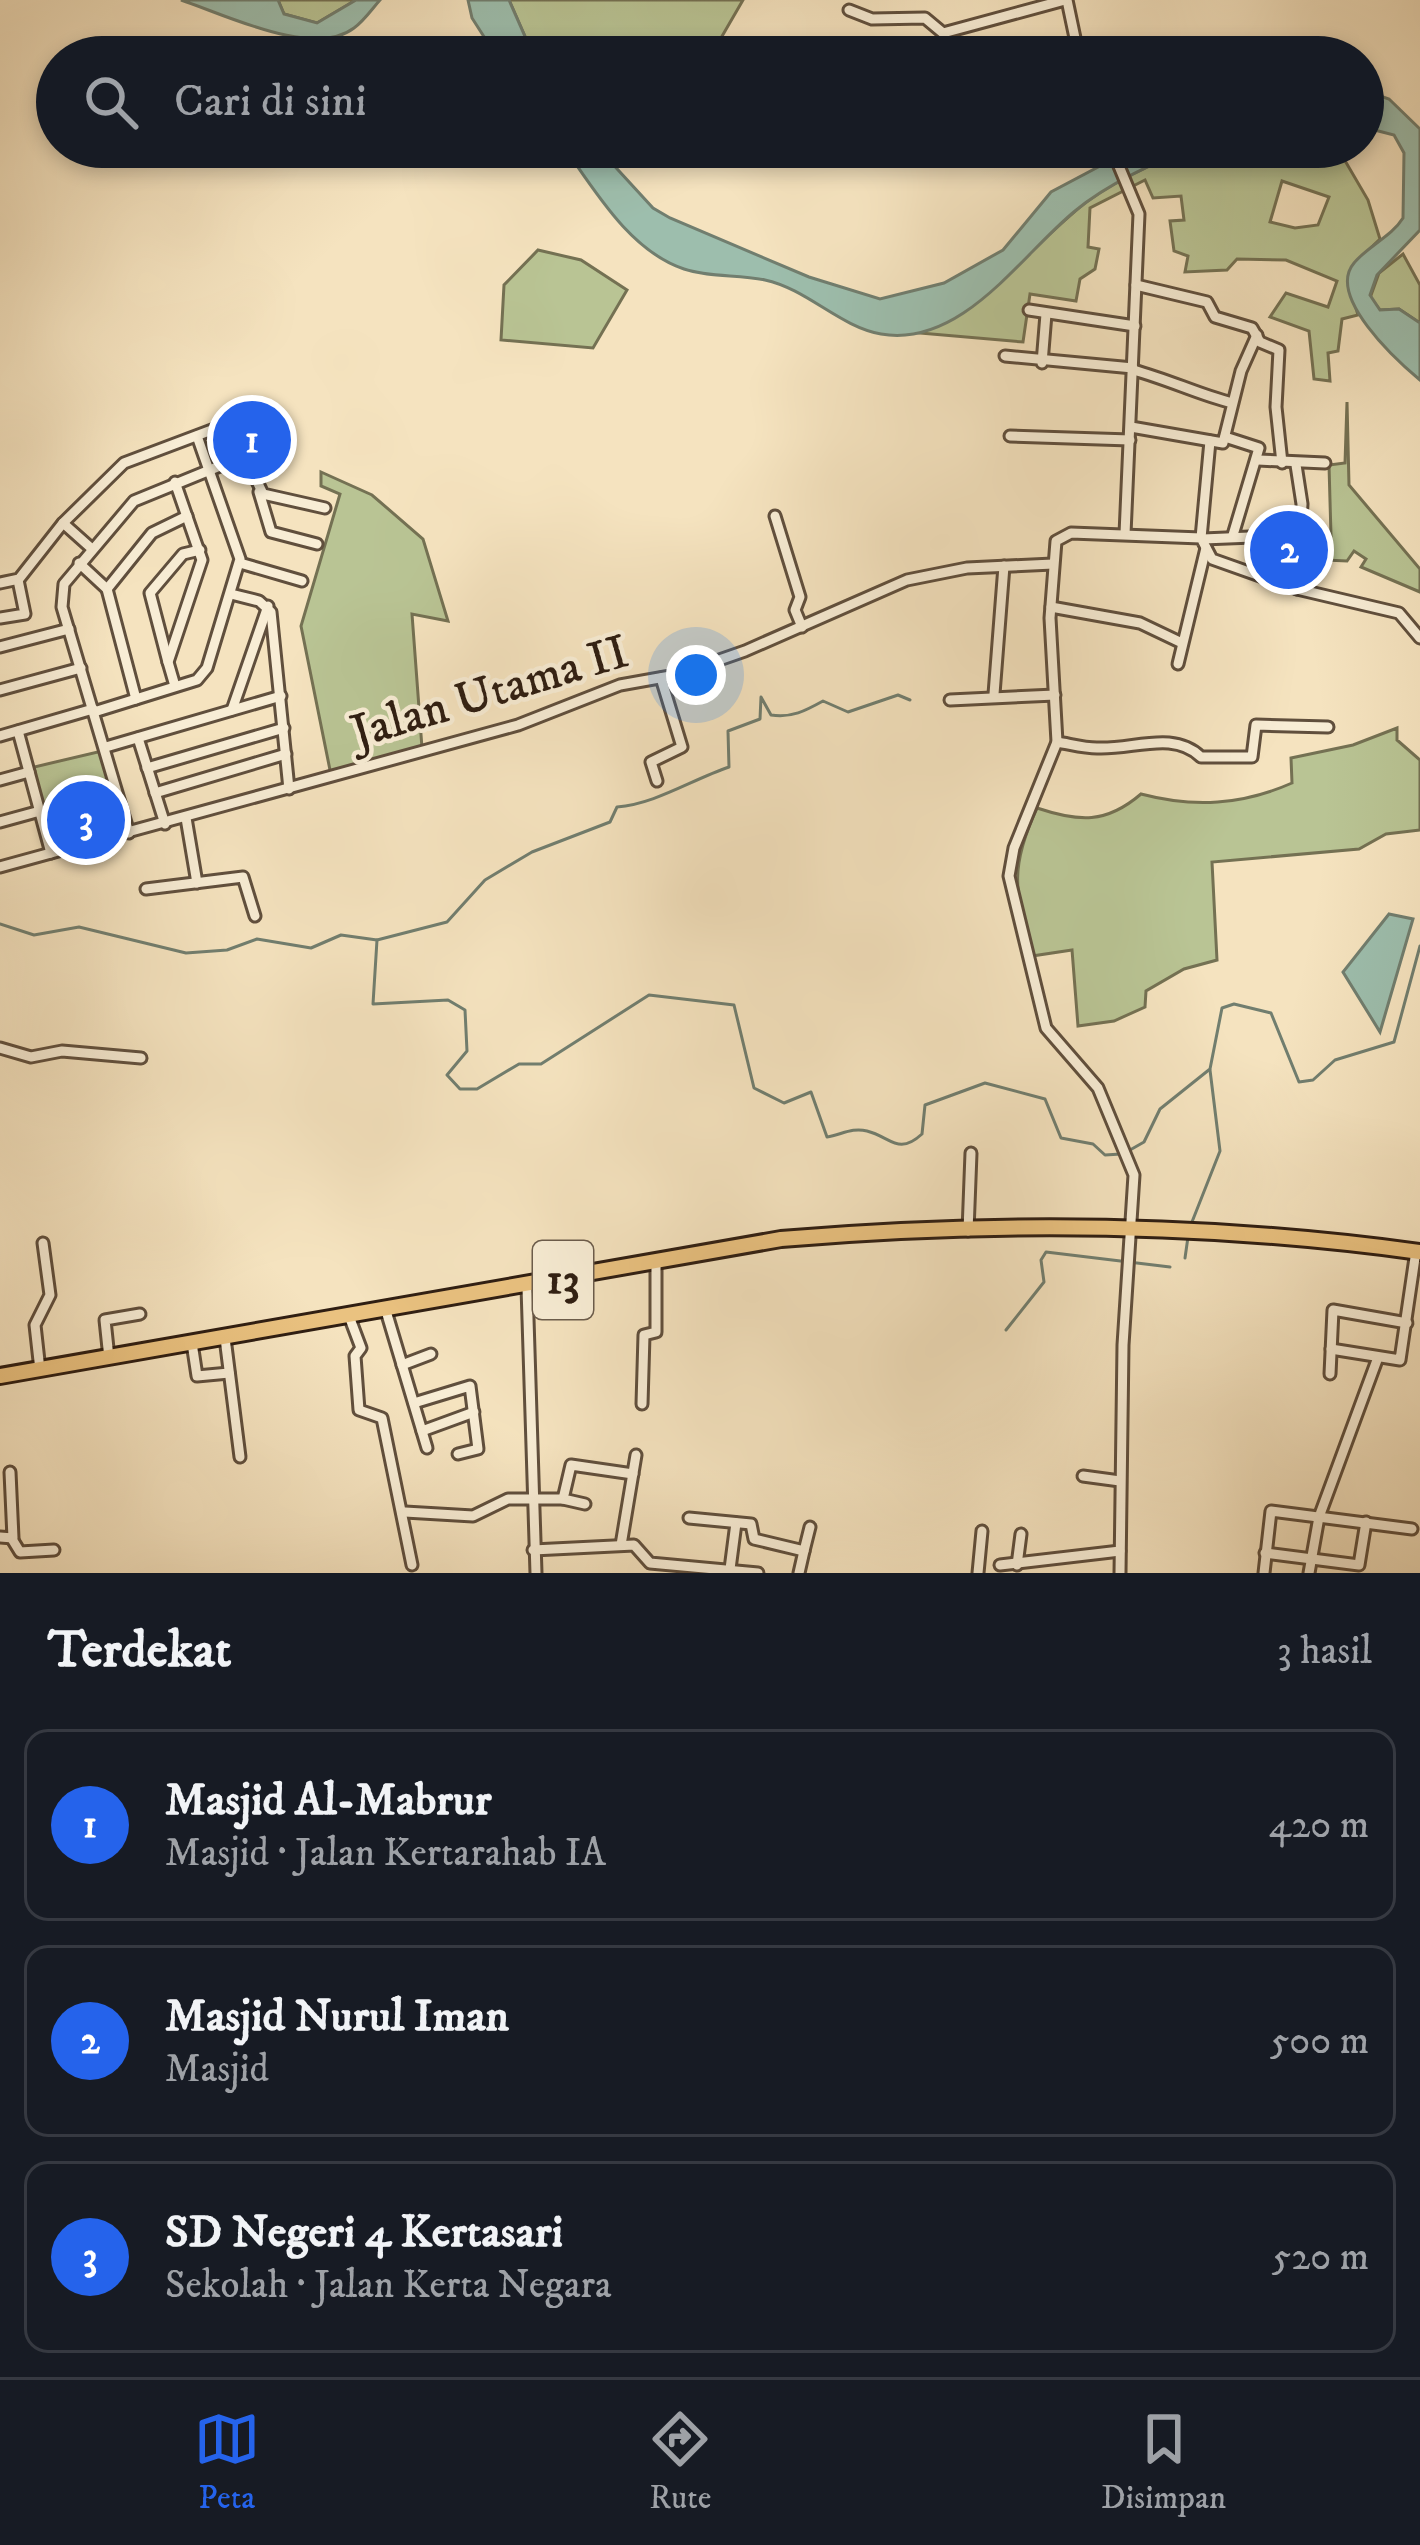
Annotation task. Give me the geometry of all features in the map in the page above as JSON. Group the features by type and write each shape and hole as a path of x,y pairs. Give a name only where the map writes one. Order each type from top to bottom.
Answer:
{"highway":[{"name":"13","path":"0,1376 781,1239 1130,1229 1418,1252"}],"street":[{"path":"849,10 874,19 925,18 944,33 1066,0 1074,36"},
{"path":"1122,168 1135,194 1136,285 1125,533"},
{"path":"1136,285 1208,302 1215,317 1250,327 1280,352 1276,407 1282,464"},
{"path":"1029,310 1135,326"},
{"path":"1042,363 1046,314"},
{"path":"1131,427 1222,443 1256,335"},
{"path":"1005,356 1133,369 1232,404"},
{"path":"0,583 18,580 63,523 124,463 234,422 271,532 316,544"},
{"path":"0,736 136,699 205,673 240,563 197,436"},
{"path":"1010,436 1130,440"},
{"path":"1225,436 1258,446 1258,460 1233,535"},
{"path":"1178,664 1203,542 1210,441"},
{"path":"130,833 60,592 91,548 137,497 246,458"},
{"path":"1258,460 1325,464"},
{"path":"1296,465 1302,503 1298,589"},
{"path":"169,662 200,575 200,550 175,482"},
{"path":"259,492 325,508"},
{"path":"106,589 152,533 187,516"},
{"path":"776,516 800,598 796,611 801,626"},
{"path":"63,523 91,548"},
{"path":"1120,1573 1135,1188 1128,1155 1098,1088 1046,1028 1010,885 1014,848 1058,742 1051,607 1056,541 1063,534 1125,533 1203,542 1233,535 1300,542"},
{"path":"1203,542 1213,559 1298,589 1399,613 1420,638"},
{"path":"175,686 150,592 183,554 200,550"},
{"path":"79,563 106,589 136,699"},
{"path":"240,563 302,581"},
{"name":"Jalan Utama II","path":"0,868 518,725 620,685 661,678 801,626 907,580 1053,564"},
{"path":"994,694 1004,566"},
{"path":"0,618 25,614 18,580"},
{"path":"231,594 268,606"},
{"path":"268,606 289,789"},
{"path":"232,710 268,606"},
{"path":"1051,607 1140,622 1182,643"},
{"path":"0,647 70,628"},
{"path":"0,690 81,668"},
{"path":"657,781 651,762 682,748 661,678"},
{"path":"950,700 994,694 1055,695"},
{"path":"106,747 281,696"},
{"path":"1058,742 1099,748 1144,746 1159,740 1190,747 1202,757 1252,757 1256,725 1328,727"},
{"path":"147,768 284,728"},
{"path":"18,731 51,853"},
{"path":"138,738 164,824"},
{"path":"154,793 286,754"},
{"path":"0,780 29,772"},
{"path":"0,822 40,811"},
{"path":"186,818 197,883"},
{"path":"146,889 243,877 255,916"},
{"path":"0,1048 31,1057 62,1051 141,1058"},
{"path":"968,1231 971,1153"},
{"path":"40,1370 34,1325 50,1295 43,1243"},
{"path":"1331,1348 1377,1360 1400,1360 1418,1252"},
{"path":"641,1404 644,1335 656,1332 656,1260"},
{"path":"526,1287 536,1573"},
{"path":"1330,1374 1334,1310 1407,1323"},
{"path":"386,1311 428,1448"},
{"path":"109,1358 105,1320 140,1314"},
{"path":"349,1316 361,1348 355,1356 359,1410 382,1418 405,1512 412,1565"},
{"path":"225,1338 240,1457"},
{"path":"192,1343 197,1376 229,1373"},
{"path":"402,1365 431,1354"},
{"path":"1310,1567 1319,1517 1377,1360"},
{"path":"413,1403 461,1386 472,1413 478,1450 458,1454"},
{"path":"422,1431 472,1413"},
{"path":"621,1545 636,1455"},
{"path":"563,1499 571,1465 633,1474"},
{"path":"10,1472 5,1493 6,1538 20,1552 54,1550"},
{"path":"1083,1476 1120,1481"},
{"path":"405,1512 473,1516 501,1501 532,1497 585,1504"},
{"path":"1264,1573 1270,1511 1412,1529"},
{"path":"689,1518 752,1524 754,1538 760,1542 804,1551"},
{"path":"730,1569 736,1522"},
{"path":"1265,1553 1310,1567 1361,1564 1366,1522"},
{"path":"799,1573 810,1527"},
{"path":"978,1573 982,1531"},
{"path":"1017,1565 1021,1534"},
{"path":"533,1550 635,1546 650,1564 758,1573"},
{"path":"1000,1565 1120,1551"}],"green space":[{"path":"278,0 356,0 317,23 284,14"},
{"path":"509,0 743,0 722,36 525,36"},
{"path":"1146,168 1349,168 1368,200 1380,239 1354,273 1352,291 1358,315 1342,319 1338,351 1328,353 1330,381 1314,379 1309,331 1270,317 1286,293 1328,307 1337,281 1286,260 1237,259 1227,270 1185,272 1188,256 1174,251 1170,221 1184,220 1181,196 1153,198 1145,180 1090,208 1088,247 1099,249 1095,269 1080,279 1076,301 1030,294 1023,342 920,333 963,309 1073,213","holes":["1282,181 1329,197 1318,225 1295,228 1270,222"]},
{"path":"538,250 581,260 627,290 593,348 501,340 504,285"},
{"path":"1403,254 1420,285 1420,323 1399,309 1380,310 1370,298 1379,273"},
{"path":"1347,402 1349,485 1420,569 1420,592 1361,567 1366,559 1354,551 1347,561 1303,559 1305,537 1331,536 1329,465 1345,463"},
{"path":"321,472 372,495 423,539 448,621 412,614 422,748 331,775 301,626 340,494 321,486"},
{"path":"1397,728 1397,740 1420,760 1420,830 1386,834 1359,849 1212,862 1217,960 1184,969 1146,991 1145,1007 1114,1021 1078,1026 1072,950 1032,956 1022,915 1018,865 1037,808 1092,818 1116,811 1141,794 1199,802 1255,796 1292,783 1291,758 1353,745"},
{"path":"102,751 115,792 42,809 30,768"}],"shaded area":[{"path":"181,0 278,0 284,14 317,23 356,0 380,0 354,28 337,36 268,31"},
{"path":"468,0 509,0 525,36 484,36"},
{"path":"1384,97 1420,129 1420,230 1377,275 1370,295 1380,310 1399,309 1420,323 1420,380 1368,326 1349,292 1354,263 1403,218 1404,153 1394,135 1384,132"},
{"path":"579,168 616,168 653,208 670,218 809,277 880,299 944,283 1003,250 1051,192 1096,168 1145,168 1075,211 964,313 910,335 866,330 780,285 684,269 647,249"},
{"path":"1389,914 1413,919 1380,1032 1343,972"}],"waterway":[{"path":"0,924 34,935 79,927 186,953 227,950 257,939 311,948 341,935 377,940 447,922 485,880 532,852 610,822 617,807 659,796 729,767 728,731 760,719 761,697 771,715 779,716 823,701 848,712 898,695 910,700"},
{"path":"377,940 373,1004 448,1000 465,1010 467,1051 447,1075 460,1089 477,1089 519,1064 541,1064 649,995 734,1005 754,1088 784,1103 811,1092 827,1137 862,1130 907,1144 922,1134 925,1105 985,1083 1045,1099 1061,1138 1093,1144 1105,1155 1121,1154"},
{"path":"1130,1150 1144,1142 1160,1109 1210,1069 1222,1008 1234,1004 1271,1013 1299,1082 1313,1080 1335,1060 1394,1042 1420,946"},
{"path":"1190,1227 1220,1151 1210,1070"},
{"path":"1185,1258 1188,1237"},
{"path":"1006,1330 1044,1282 1041,1260 1046,1252 1170,1267"}],"place":[{"name":"Masjid Al-Mabrur","path":"252,440"},
{"name":"Masjid Nurul Iman","path":"1289,550"},
{"name":"SD Negeri 4 Kertasari","path":"86,820"}]}
